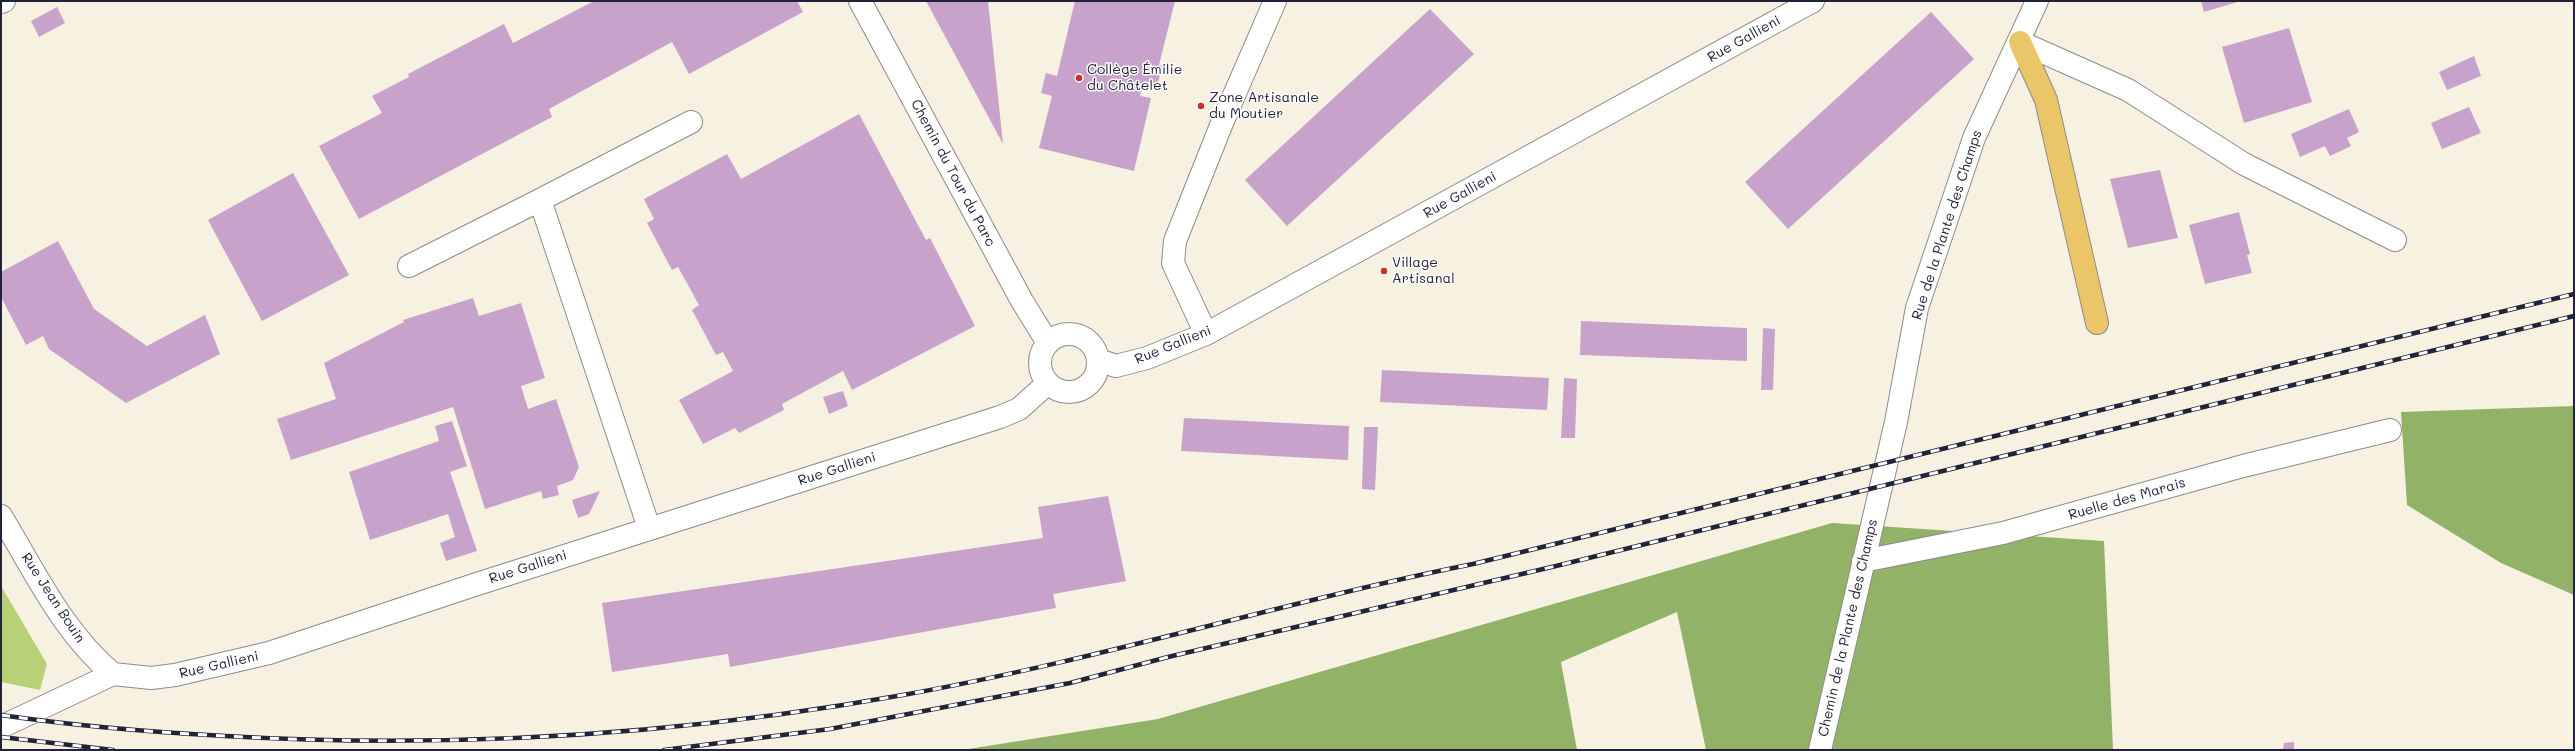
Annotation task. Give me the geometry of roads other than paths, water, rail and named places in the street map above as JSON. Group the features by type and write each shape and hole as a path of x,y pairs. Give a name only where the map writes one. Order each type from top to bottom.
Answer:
{"main road":[{"path":"2020,42 2046,100 2097,323"}],"street":[{"name":"Chemin du Tour du Parc","path":"860,1 1018,294 1048,343"},
{"path":"1206,334 1174,263 1175,241 1219,130 1275,1"},
{"name":"Rue Gallieni","path":"1098,360 1116,366 1147,358 1206,334 1814,1"},
{"name":"Rue de la Plante des Champs","path":"1877,506 1896,422 1917,308 1974,138 2020,42 2037,1"},
{"path":"2020,42 2128,90 2244,164 2395,240"},
{"path":"409,266 692,122"},
{"path":"540,200 649,528"},
{"path":"1064,334 1074,334 1090,343 1098,360 1095,378 1082,390 1064,392 1048,383 1041,368 1041,359 1048,343 1064,334"},
{"name":"Rue Gallieni","path":"113,674 151,678 176,676 269,653 649,528 1000,417 1019,409 1048,383"},
{"name":"Ruelle des Marais","path":"1863,561 2003,533 2243,466 2390,430"},
{"name":"Chemin de la Plante des Champs","path":"1820,750 1877,506"},
{"name":"Rue Jean Bouin","path":"1,516 68,627 95,659 113,674"},
{"path":"1,727 113,674"}],"railway":[{"path":"1,715 169,733 310,740 395,741 480,739 650,729 819,709 903,695 1046,666 1330,596 1473,564 2574,294"},
{"path":"664,750 830,729 1070,683 1168,657 1556,566 2574,316"},
{"path":"1,737 113,750"}],"place":[{"name":"Collège Émilie du Châtelet","path":"1079,78"},
{"name":"Zone Artisanale du Moutier","path":"1201,106"},
{"name":"Village Artisanal","path":"1384,271"}]}
